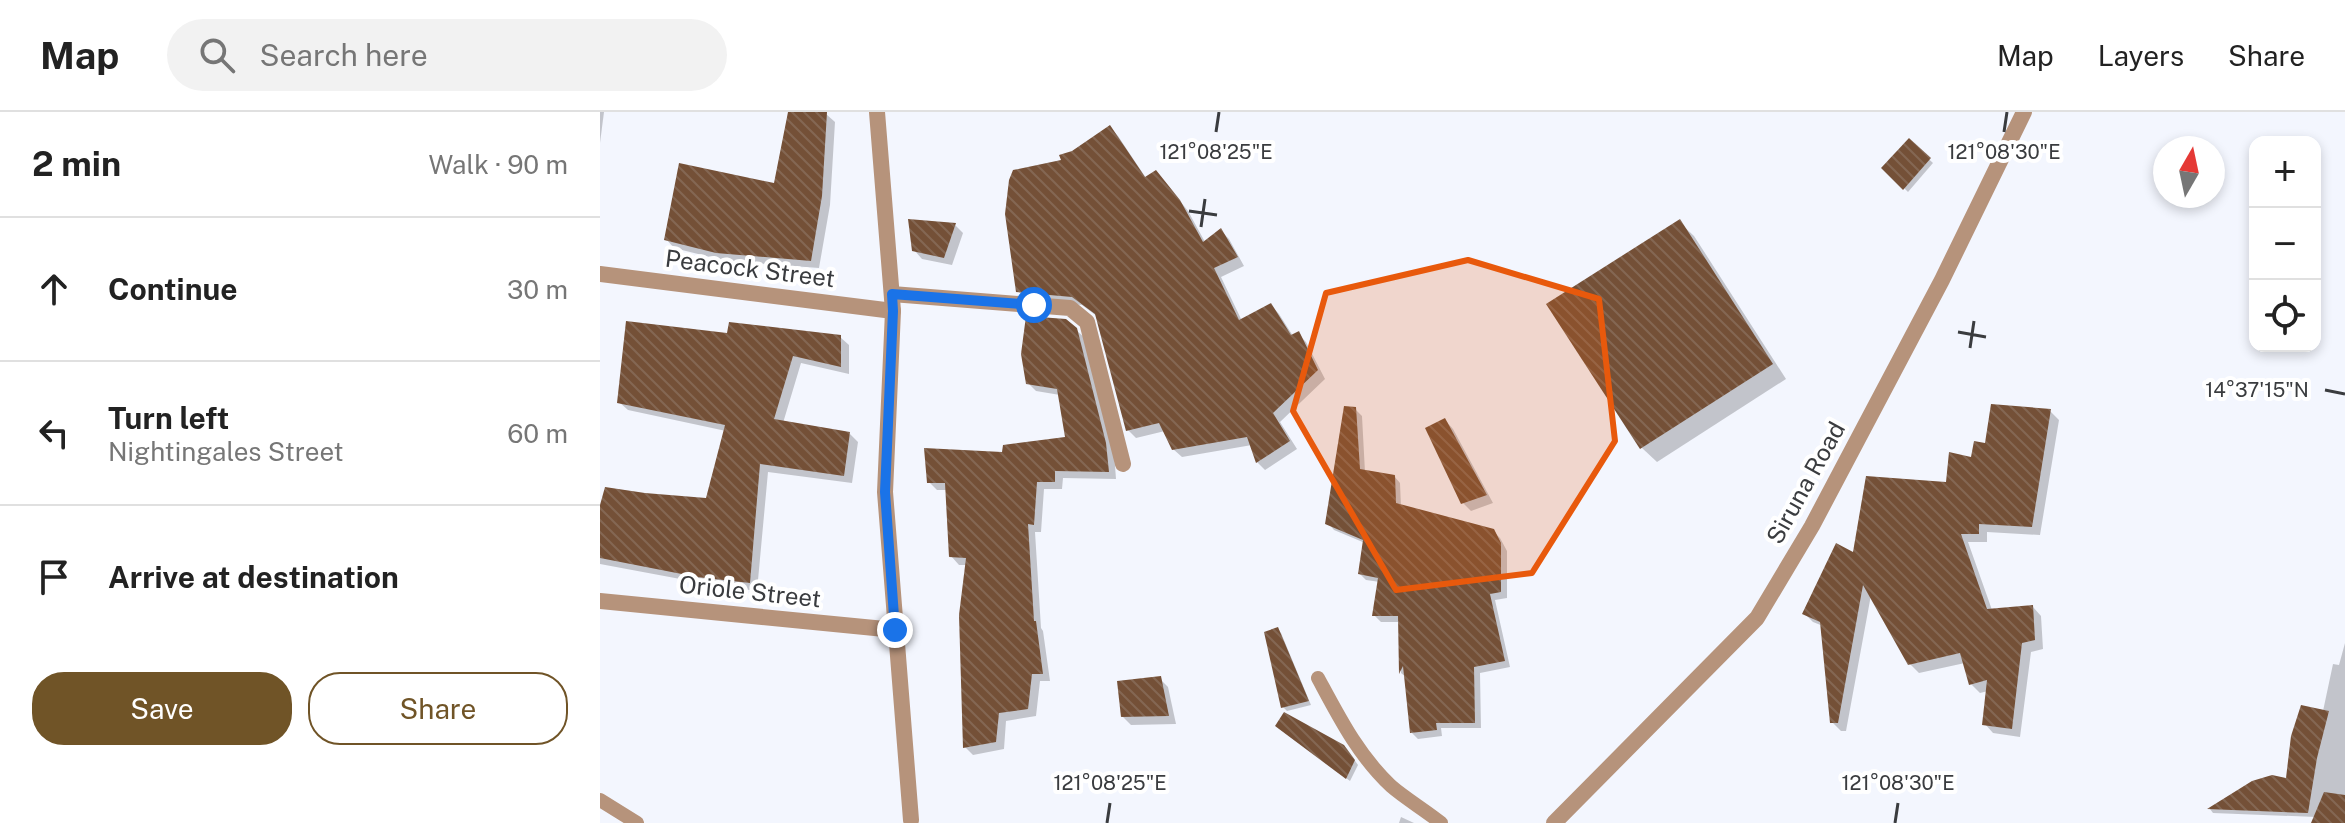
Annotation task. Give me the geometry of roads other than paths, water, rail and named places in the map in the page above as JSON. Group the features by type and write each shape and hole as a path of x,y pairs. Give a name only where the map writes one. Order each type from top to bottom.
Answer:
{"street":[{"path":"877,112 893,302 885,492 911,820"},
{"name":"Siruna Road","path":"1554,823 1757,618 1812,526 1942,280 2024,112"},
{"name":"Peacock Street","path":"600,274 893,302 1070,308 1087,322 1123,464"},
{"name":"Oriole Street","path":"600,601 895,630"}],"lane":[{"path":"1318,678 1367,762 1393,788 1441,823"},
{"path":"600,800 637,823"}]}
